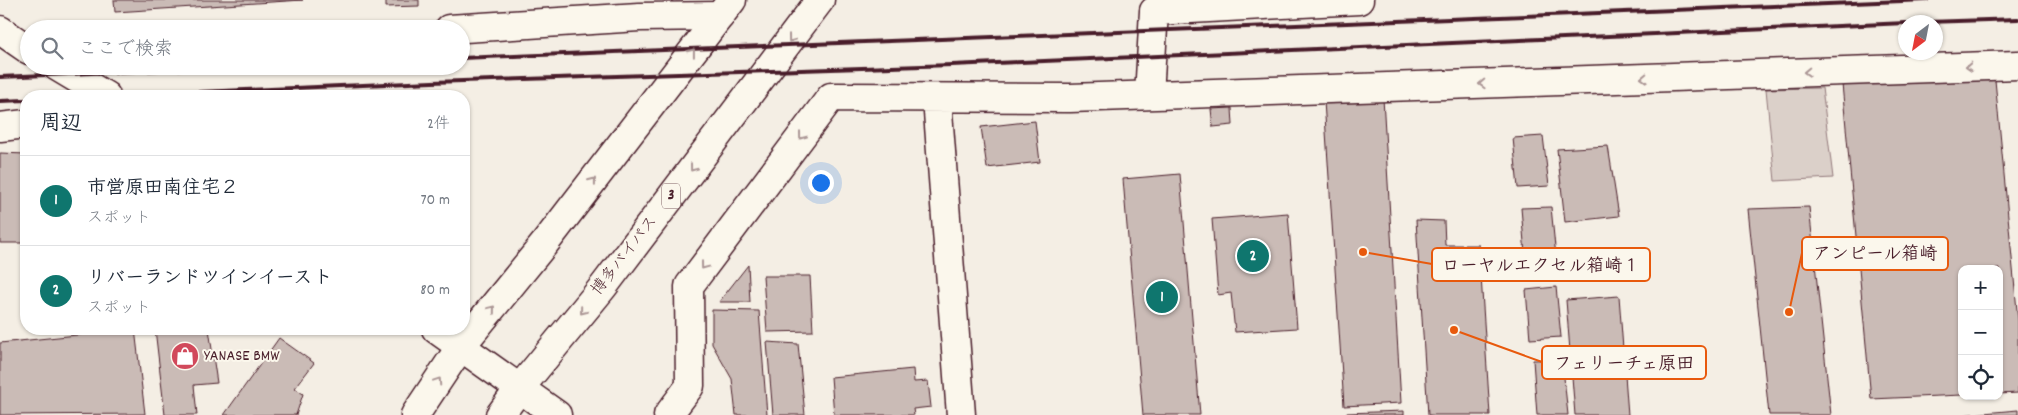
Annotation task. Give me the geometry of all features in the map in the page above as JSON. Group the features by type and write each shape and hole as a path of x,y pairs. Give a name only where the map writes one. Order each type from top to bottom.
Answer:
{"main road":[{"name":"博多バイパス","path":"500,415 603,287 820,0"},
{"path":"1149,95 1154,12 1359,0"},
{"path":"470,28 639,17 726,8"},
{"path":"415,415 461,346 545,243 726,8"},
{"path":"0,30 20,44"},
{"path":"0,55 20,54"},
{"path":"668,415 690,386 688,286 831,98 1070,98 2018,65"},
{"path":"71,75 96,90"},
{"path":"937,99 960,415"},
{"path":"0,127 20,125"},
{"path":"445,335 557,415"}],"shaded area":[{"path":"1822,88 1833,178 1775,181 1766,89"}],"building":[{"path":"114,0 303,0 115,12"},
{"path":"386,0 419,0 419,6 386,7"},
{"path":"1995,80 2018,321 2018,393 2003,394 2003,265 1958,265 1958,395 1871,399 1842,84"},
{"path":"1383,98 1401,403 1344,406 1324,101"},
{"path":"1232,108 1233,125 1213,127 1211,109"},
{"path":"1035,121 1040,162 987,168 981,127"},
{"path":"1543,136 1549,186 1518,188 1513,138"},
{"path":"1608,146 1619,216 1565,222 1557,149"},
{"path":"0,153 20,154 20,243 0,243"},
{"path":"1180,174 1200,415 1143,415 1123,179"},
{"path":"1551,207 1558,277 1527,277 1521,208"},
{"path":"1809,207 1831,415 1769,415 1748,209"},
{"path":"1288,213 1297,328 1235,332 1231,293 1218,295 1212,219"},
{"path":"1416,220 1444,221 1445,245 1479,245 1490,415 1428,415"},
{"path":"748,265 750,302 719,302"},
{"path":"763,276 810,276 813,331 767,332"},
{"path":"1556,287 1561,337 1530,339 1526,290"},
{"path":"1619,296 1628,415 1575,415 1566,300"},
{"path":"712,310 759,311 767,415 736,415 732,379 712,344"},
{"path":"77,335 136,335 145,414 0,415 0,343"},
{"name":"YANASE BMW","path":"156,335 210,335 217,383 194,385 197,415 165,415"},
{"name":"YANASE BMW","path":"279,338 314,363 295,388 303,394 296,415 224,415"},
{"path":"767,342 798,344 805,415 773,415"},
{"path":"1562,359 1568,415 1537,415 1533,360"},
{"path":"913,369 914,382 928,381 931,407 913,409 914,415 834,415 831,377"},
{"path":"2018,410 2018,415 1960,415"},
{"path":"1404,411 1404,415 1346,415 1346,413"}],"railway":[{"path":"470,58 1927,0"},
{"path":"1943,21 2018,19"},
{"path":"247,90 952,65 1898,23"},
{"path":"0,77 46,75"},
{"path":"0,101 20,100"}],"place":[{"name":"ローヤルエクセル箱崎１","path":"1363,252"},
{"name":"リバーランドツインイースト","path":"1253,256"},
{"name":"市営原田南住宅２","path":"1162,297"},
{"name":"アンピール箱崎","path":"1789,312"},
{"name":"フェリーチェ原田","path":"1454,330"},
{"name":"YANASE BMW","path":"185,356"}]}
